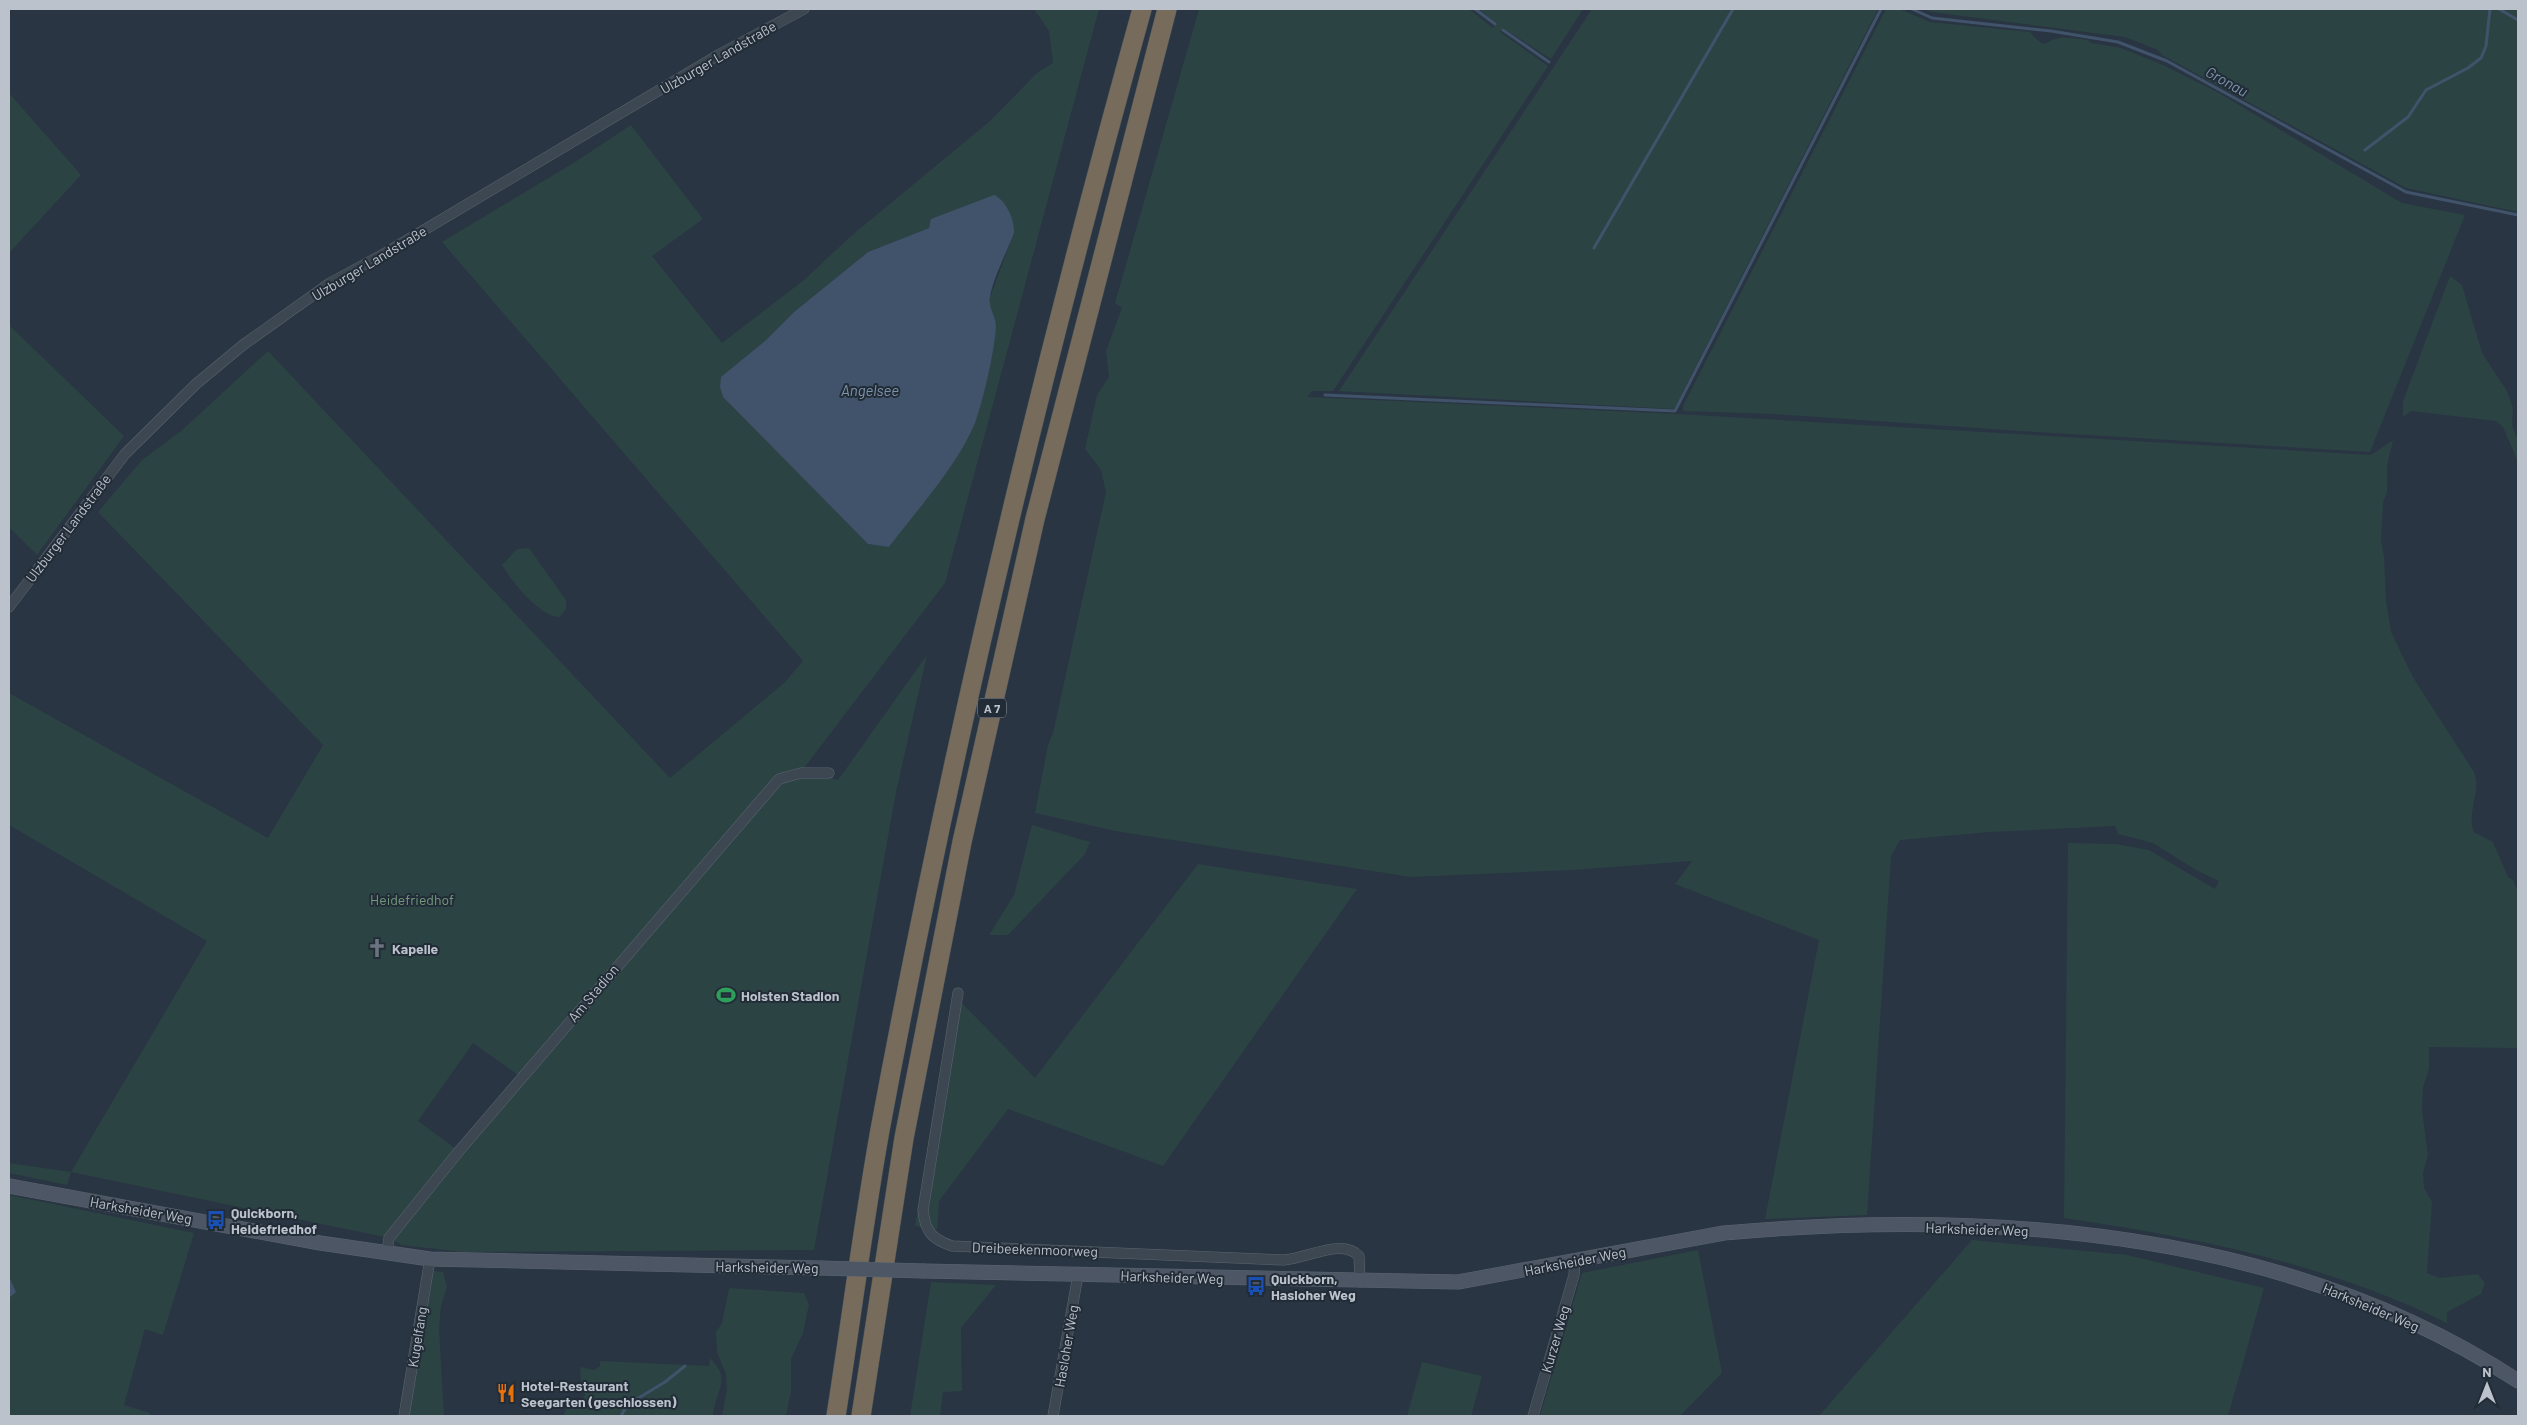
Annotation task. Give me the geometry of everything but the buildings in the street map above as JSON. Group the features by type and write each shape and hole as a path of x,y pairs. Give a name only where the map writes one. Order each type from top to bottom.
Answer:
{"highway":[{"name":"A 7","path":"836,1416 880,1134 937,838 1015,495 1050,352 1142,9"},
{"name":"A 7","path":"861,1416 906,1129 962,842 1040,500 1167,9"}],"main road":[{"name":"Harksheider Weg","path":"9,1186 430,1259 1078,1276 1360,1282 1458,1282 1575,1262 1724,1233 1813,1227 1975,1227 2063,1232 2134,1240 2270,1269 2358,1299 2435,1334 2518,1381"}],"street":[{"name":"Ulzburger Landstraße","path":"9,607 125,454 196,384 243,345 330,283 382,255 720,54 804,9"},
{"name":"Am Stadion","path":"387,1252 390,1238 459,1151 779,779 801,773 829,773"},
{"name":"Dreibeekenmoorweg","path":"958,993 923,1210 924,1224 928,1234 952,1246 1284,1260 1305,1258 1337,1247 1354,1250 1359,1256 1360,1282"},
{"name":"Kugelfang","path":"404,1416 430,1259"},
{"name":"Kurzer Weg","path":"1533,1416 1574,1275 1575,1262"},
{"name":"Hasloher Weg","path":"1053,1416 1078,1276"}],"green space":[{"name":"Heidefriedhof","path":"1034,9 1099,9 945,583 801,772 838,780 927,655 896,792 814,1250 463,1252 402,1245 389,1238 71,1172 207,941 9,825 9,693 268,838 323,745 98,512 142,460 181,431 268,351 670,778 784,683 803,661 442,242 575,162 631,125 703,219 652,256 722,343 804,280 851,236 990,121 1037,73 1053,63 1049,31","holes":["929,228 1014,233 990,297 990,310 996,325 982,399 967,440 889,547 868,544 723,397 720,387 722,377 766,340 794,312 868,252","473,1043 521,1077 459,1151 418,1121"]},
{"path":"1199,9 1469,9 1493,28 1496,23 1479,9 1583,9 1551,59 1503,28 1500,32 1548,66 1333,391 1312,391 1307,397 1678,414 2371,455 2393,440 2387,466 2387,492 2383,502 2381,540 2384,557 2386,601 2391,632 2414,679 2474,772 2476,787 2472,824 2474,832 2493,842 2508,877 2513,880 2518,891 2518,1048 2429,1047 2429,1069 2423,1087 2422,1110 2428,1155 2423,1173 2424,1188 2432,1202 2427,1273 2439,1278 2478,1274 2485,1283 2481,1294 2447,1312 2447,1323 2402,1302 2308,1269 2211,1244 2064,1218 2068,843 2116,844 2149,850 2215,889 2219,881 2196,870 2153,843 2118,834 2115,826 1990,832 1900,840 1891,856 1867,1215 1765,1219 1819,940 1675,884 1692,861 1573,870 1411,877 1115,831 1035,813 1048,745 1053,733 1106,492 1101,470 1085,449 1097,395 1109,377 1106,351 1122,308 1115,303"},
{"path":"1592,9 1878,9 1674,409 1339,391"},
{"path":"1886,9 1899,9 1930,22 2030,32 2040,42 2045,44 2054,39 2070,38 2088,40 2091,43 2121,48 2163,65 2219,93 2402,203 2465,215 2370,452 1773,414 1683,411 1683,406"},
{"path":"1925,9 2518,9 2518,212 2406,188 2162,55 2158,50 2125,37 1932,12"},
{"path":"9,93 81,175 9,253"},
{"path":"2450,276 2462,285 2482,353 2507,391 2513,408 2512,425 2518,440 2518,462 2503,427 2496,421 2411,411 2403,417 2403,401"},
{"path":"9,325 124,436 37,555 9,527"},
{"path":"529,548 566,600 566,609 560,617 552,615 535,605 519,589 502,565 517,549"},
{"path":"1032,825 1090,842 1085,854 1008,935 989,935 1014,895"},
{"path":"1198,864 1357,889 1163,1166 1008,1109 939,1201 937,1230 915,1226 951,1013 960,1001 1035,1078"},
{"path":"9,1163 71,1172 67,1185 9,1173"},
{"path":"9,1195 194,1233 163,1335 145,1329 124,1405 150,1413 150,1416 9,1416"},
{"path":"1972,1240 2127,1255 2264,1288 2228,1416 1819,1416"},
{"path":"1698,1250 1722,1373 1680,1416 1540,1416 1582,1273"},
{"path":"433,1271 443,1272 447,1287 441,1306 439,1329 444,1416 406,1416"},
{"path":"931,1282 996,1285 961,1328 962,1391 943,1392 940,1416 910,1416"},
{"path":"729,1288 804,1293 809,1304 803,1333 791,1359 791,1392 786,1416 722,1416 727,1389 726,1374 717,1352 716,1332 722,1323"},
{"path":"710,1358 717,1366 722,1379 713,1416 563,1416 570,1402 580,1403 585,1395 581,1382 580,1367 594,1370 600,1366 600,1361 709,1366"},
{"path":"1422,1362 1482,1376 1471,1416 1407,1416"}],"water":[{"name":"Angelsee","path":"994,195 1002,201 1009,211 1014,233 997,273 990,297 990,305 996,323 995,336 982,402 975,423 968,439 947,471 889,547 868,544 723,397 720,387 721,377 766,340 794,312 868,252 929,228 931,219"},
{"path":"9,1277 16,1292 9,1298"}],"waterway":[{"path":"1475,9 1495,24"},
{"path":"1594,248 1733,9"},
{"path":"1325,395 1675,411 1881,9"},
{"name":"Gronau","path":"1912,9 1932,18 2051,31 2118,42 2167,61 2406,192 2518,215"},
{"path":"2365,150 2408,117 2426,90 2468,68 2481,58 2486,46 2490,9"},
{"path":"2499,9 2518,20"},
{"path":"1503,30 1549,62"},
{"path":"621,1416 627,1405 665,1382 685,1366"}],"place":[{"name":"Kapelle","path":"377,948"},
{"name":"Holsten Stadion","path":"726,995"},
{"name":"Quickborn, Heidefriedhof","path":"216,1220"},
{"name":"Quickborn, Hasloher Weg","path":"1256,1286"},
{"name":"Hotel-Restaurant Seegarten (geschlossen)","path":"506,1393"}]}
